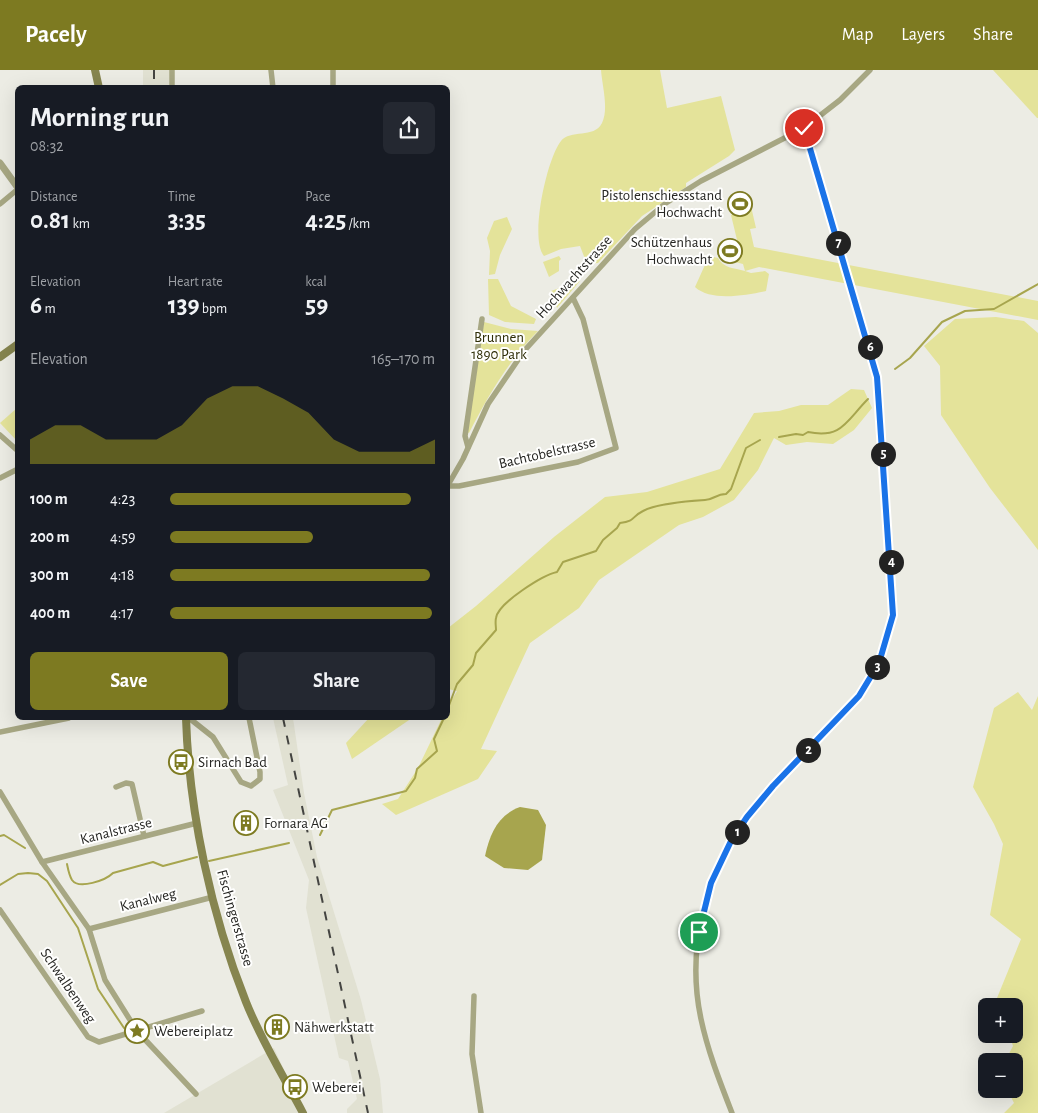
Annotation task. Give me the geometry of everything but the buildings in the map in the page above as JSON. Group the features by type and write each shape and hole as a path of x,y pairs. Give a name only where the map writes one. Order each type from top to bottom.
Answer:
{"main road":[{"path":"95,70 98,85"},
{"path":"0,357 15,346"},
{"name":"Fischingerstrasse","path":"188,720 189,774 197,823 213,897 246,1002 303,1113"}],"street":[{"path":"172,70 172,85"},
{"path":"271,70 273,85"},
{"path":"333,70 333,85"},
{"name":"Hochwachtstrasse","path":"450,481 488,404 524,351 635,229 666,204 734,163 804,128 840,100 870,70"},
{"path":"732,1113 708,1047 698,997 696,976 699,932 711,883 731,841 747,817 853,703 870,680 886,647 893,615 877,377 804,128"},
{"path":"0,163 15,184"},
{"path":"0,204 15,191"},
{"name":"Bachtobelstrasse","path":"450,485 459,486 578,462 616,448 583,319 573,298"},
{"path":"468,447 465,436 482,319"},
{"path":"0,435 15,448"},
{"path":"0,478 15,470"},
{"path":"0,732 59,720"},
{"path":"191,720 213,737 240,782 251,786 260,779 260,772 249,720"},
{"path":"116,787 126,783 132,784 144,836"},
{"path":"0,792 42,862 89,929 105,980 137,1031 196,1094"},
{"name":"Kanalstrasse","path":"42,862 197,823"},
{"name":"Kanalweg","path":"89,929 213,897"},
{"name":"Schwalbenweg","path":"0,910 88,1037 99,1042 202,1010"},
{"path":"474,996 472,1054 481,1113"}],"shaded area":[{"path":"143,70 170,70 169,85 143,85"},
{"path":"273,720 293,720 304,793 317,857 361,1000 380,1079 383,1113 347,1113 347,1109 357,1099 348,1061 339,1058 306,908 309,880 273,790 288,785"},
{"path":"520,807 538,810 546,825 542,860 528,870 504,868 485,856 489,840 496,826 512,810"},
{"path":"274,1048 304,1113 164,1113"}],"green space":[{"path":"601,70 660,70 667,108 721,96 735,150 729,156 686,183 686,187 642,216 598,263 587,264 580,246 561,249 544,256 540,247 538,233 539,217 550,164 561,141 565,137 588,133 598,128 602,123 605,104"},
{"path":"993,70 1038,70 1038,118 1037,118"},
{"path":"750,202 756,228 750,229 754,247 1038,301 1038,320 759,267 745,271 743,264 735,262 738,244 731,215 746,212 744,204"},
{"path":"507,217 512,229 500,255 495,274 489,275 490,251 487,238 494,221"},
{"path":"559,256 561,259 559,261 559,271 549,277 543,262"},
{"path":"709,256 718,258 726,266 751,273 765,271 769,274 766,291 719,296 702,292 695,287"},
{"path":"488,279 498,279 511,306 536,319 534,324 505,322 489,315"},
{"path":"580,281 557,308 551,291"},
{"path":"996,317 1024,321 1038,333 1038,550 990,488 941,415 940,366 924,346 955,319"},
{"name":"Brunnen 1890 Park","path":"484,322 511,329 538,331 517,354 499,379 469,433 467,432"},
{"path":"851,389 864,390 872,408 854,430 833,444 807,442 786,445 774,438 758,470 734,500 703,517 679,525 599,580 579,608 530,643 481,749 497,751 478,779 396,815 382,804 398,799 418,768 441,720 450,720 450,703 457,691 450,689 450,626 554,537 605,497 647,492 720,469 754,413 779,411 801,405 828,405"},
{"path":"15,410 15,439 0,423"},
{"path":"1018,692 1032,710 1038,696 1038,1113 1004,1113 1014,1103 1012,1098 1023,1098 1023,1053 1009,1053 1013,1046 1012,1043 1023,1043 1023,998 997,998 1021,939 990,915 1003,844 973,787 994,708"},
{"path":"367,720 409,720 352,759 346,743"}],"waterway":[{"path":"895,369 910,358 942,322 965,311 994,309 1038,284"},
{"path":"779,437 796,434 803,435 808,432 829,433 848,421 868,399"},
{"path":"450,703 457,684 473,665 476,653 496,630 496,620 499,612 512,598 532,584 557,572 563,562 596,551 603,540 620,523 631,520 643,511 664,505 708,500 726,494 731,489 746,448 760,440"},
{"path":"320,835 332,810 406,791 415,778 417,769 437,751 434,739 443,720"},
{"path":"0,836 4,835 25,848"},
{"path":"209,861 289,843"},
{"path":"67,864 72,880 75,883 86,884 99,881 113,873 153,862 163,866 197,857"},
{"path":"0,885 18,874 28,873 38,874 47,881 78,928 98,989 124,1028"}],"railway":[{"path":"154,70 154,85"},
{"path":"283,720 368,1113"}],"place":[{"name":"Pistolenschiessstand Hochwacht","path":"740,204"},
{"name":"Schützenhaus Hochwacht","path":"730,251"},
{"name":"Sirnach Bad","path":"181,762"},
{"name":"Fornara AG","path":"246,823"},
{"name":"Nähwerkstatt","path":"277,1027"},
{"name":"Webereiplatz","path":"137,1031"},
{"name":"Weberei","path":"295,1087"}],"route":[{"path":"699,932 711,883 731,841 747,817 773,786 859,696 870,680 886,647 893,615 877,377 870,347 804,128"}]}
